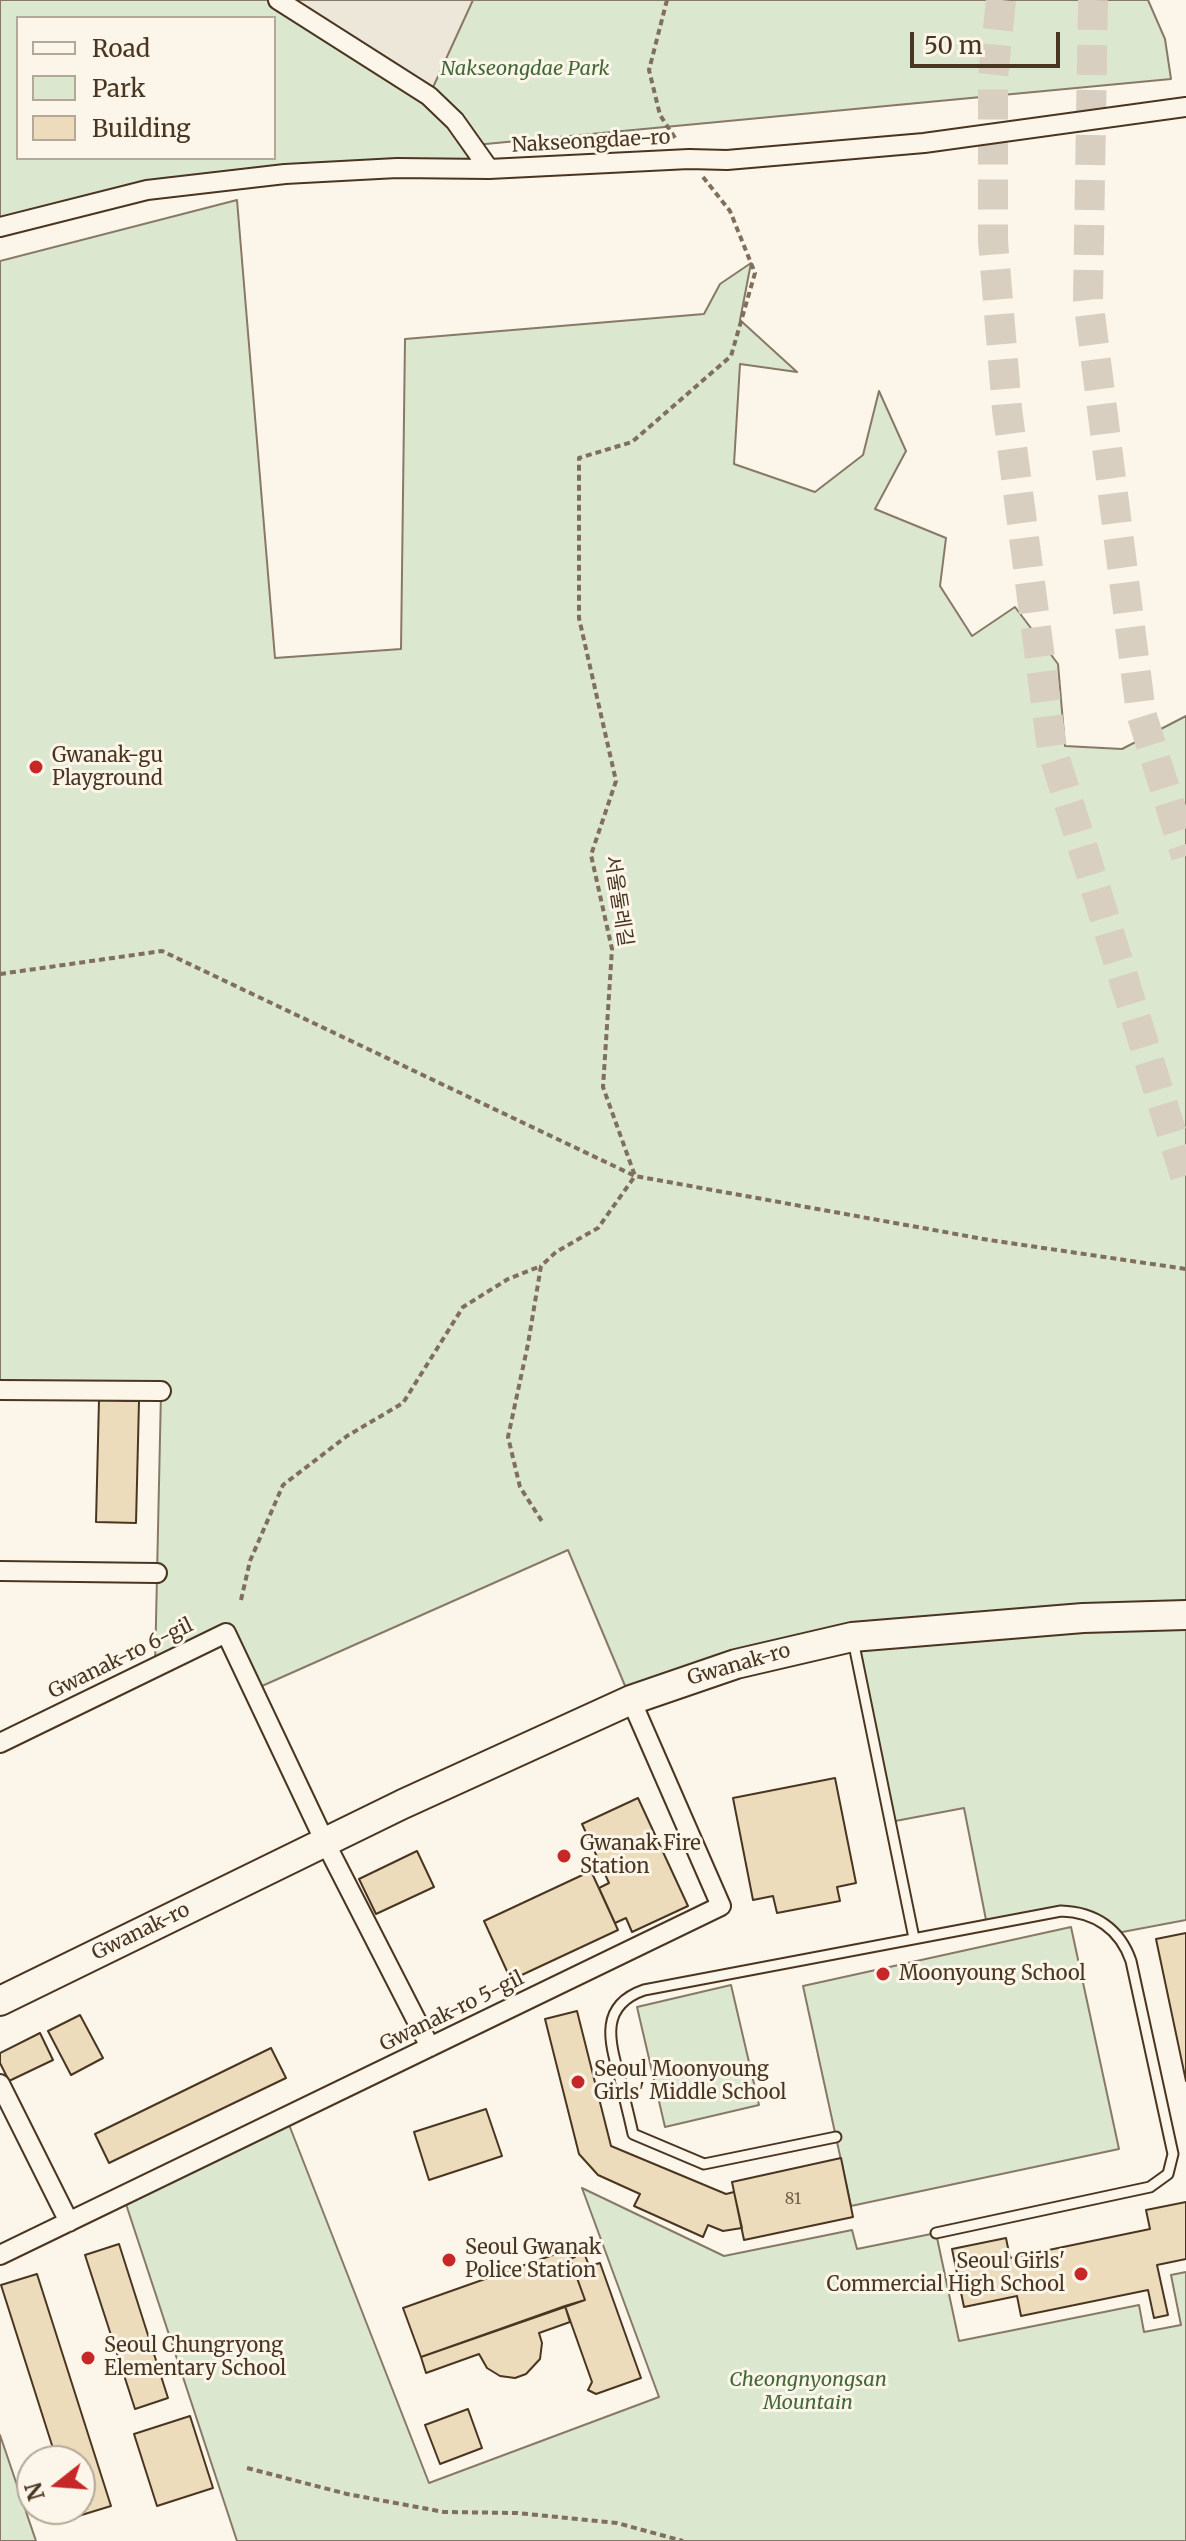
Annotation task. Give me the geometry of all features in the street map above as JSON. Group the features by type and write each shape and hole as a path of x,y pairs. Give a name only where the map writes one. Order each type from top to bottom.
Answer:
{"main road":[{"name":"Gwanak-ro","path":"0,2001 325,1842 631,1700 736,1664 852,1637 1068,1619 1186,1615"}],"street":[{"path":"278,0 429,96 455,121 489,169"},
{"name":"Nakseongdae-ro","path":"0,227 147,190 285,174 397,168 489,169 689,159 727,160 924,143 1186,107"},
{"path":"0,1390 161,1391"},
{"path":"0,1571 157,1573"},
{"name":"Gwanak-ro 6-gil","path":"0,1743 226,1633 325,1842"},
{"name":"Gwanak-ro 5-gil","path":"0,2255 721,1906 631,1700"},
{"path":"325,1842 430,2047"},
{"path":"0,2084 69,2222"}],"lane":[{"path":"852,1637 914,1938"},
{"path":"836,2137 704,2164 633,2134 611,2045 613,2018 627,1998 644,1990 1061,1911 1094,1917 1110,1927 1122,1940 1131,1961 1173,2154 1168,2174 1150,2187 936,2233"}],"path":[{"name":"서울둘레길","path":"635,1176 603,1087 612,949 591,855 616,781 579,618 579,458 632,442 731,356 755,273 730,211 689,159 660,115 649,70 667,0"},
{"path":"0,974 162,951 635,1176 989,1240 1186,1269"},
{"path":"241,1600 250,1561 283,1485 347,1436 403,1403 463,1307 508,1279 541,1266 556,1252 598,1228 635,1176"},
{"path":"541,1266 508,1437 520,1487 543,1523"},
{"path":"247,2468 347,2494 444,2512 517,2513 617,2523 683,2541"}],"green space":[{"name":"Nakseongdae Park","path":"0,0 1148,0 1165,39 1171,79 475,145 489,169 148,190 0,227"},
{"path":"237,200 275,658 401,649 405,339 704,314 720,284 751,263 740,320 797,372 740,364 734,464 815,492 863,455 879,391 906,451 875,509 946,538 940,586 972,636 1015,607 1058,664 1065,746 1122,749 1186,716 1186,1920 1117,1933 1073,1911 987,1925 964,1808 890,1822 852,1637 631,1700 568,1550 253,1690 226,1633 155,1667 161,1392 0,1390 0,261"},
{"path":"1071,1927 1119,2149 851,2206 803,1986"},
{"path":"731,1985 759,2105 665,2127 637,2007"},
{"name":"Cheongnyongsan Mountain","path":"286,2117 429,2483 659,2397 582,2188 724,2256 852,2230 857,2249 936,2233 959,2341 1139,2305 1144,2332 1181,2325 1171,2275 1186,2272 1186,2541 237,2541 123,2195"},
{"path":"0,2435 16,2482 16,2525 31,2525 36,2541 0,2541"}],"shaded area":[{"path":"278,0 473,0 429,96"}],"building":[{"path":"99,1400 139,1401 136,1523 96,1522"},
{"path":"835,1778 856,1883 837,1887 840,1901 777,1913 773,1896 753,1900 733,1798"},
{"path":"638,1798 688,1906 632,1932 626,1918 615,1923 599,1888 609,1883 582,1824"},
{"path":"417,1851 434,1887 376,1914 359,1879"},
{"path":"591,1871 618,1930 511,1980 484,1921"},
{"path":"1186,1933 1186,2081 1156,1939"},
{"name":"Seoul Moonyoung Girls' Middle School","path":"577,2011 611,2146 726,2194 734,2192 742,2228 723,2231 708,2225 703,2237 634,2206 640,2194 598,2175 579,2154 545,2019"},
{"path":"80,2015 103,2058 71,2075 48,2031"},
{"path":"40,2033 53,2060 9,2081 0,2063 0,2053"},
{"path":"271,2048 286,2078 109,2163 95,2134"},
{"path":"486,2109 502,2156 429,2180 414,2132"},
{"path":"841,2158 853,2217 744,2240 732,2182"},
{"path":"1186,2202 1186,2259 1157,2265 1168,2315 1154,2318 1148,2290 1021,2316 1017,2296 964,2307 952,2249 1006,2238 1010,2258 1150,2229 1146,2210"},
{"path":"119,2244 168,2398 135,2409 85,2255"},
{"path":"576,2244 582,2247 589,2266 600,2263 641,2378 596,2394 588,2390 592,2382 565,2306 585,2300 570,2259 575,2257 573,2251"},
{"path":"567,2250 585,2300 421,2357 403,2308"},
{"path":"37,2274 92,2445 52,2445 1,2285"},
{"path":"565,2306 570,2322 539,2333 542,2343 540,2359 526,2374 515,2378 500,2376 487,2368 479,2354 426,2373 421,2357"},
{"path":"468,2409 482,2448 440,2464 425,2425"},
{"path":"190,2416 213,2488 157,2506 134,2434"},
{"path":"96,2459 111,2506 96,2511"}],"tunnel":[{"path":"1001,0 993,77 993,241 1007,409 1052,749 1186,1179"},
{"path":"1093,0 1088,299 1141,713 1186,856"}],"place":[{"name":"Gwanak-gu Playground","path":"36,767"},
{"name":"Gwanak Fire Station","path":"564,1856"},
{"name":"Moonyoung School","path":"883,1974"},
{"name":"Seoul Moonyoung Girls' Middle School","path":"578,2082"},
{"name":"Seoul Gwanak Police Station","path":"449,2260"},
{"name":"Seoul Girls' Commercial High School","path":"1081,2274"},
{"name":"Seoul Chungryong Elementary School","path":"88,2358"}]}
